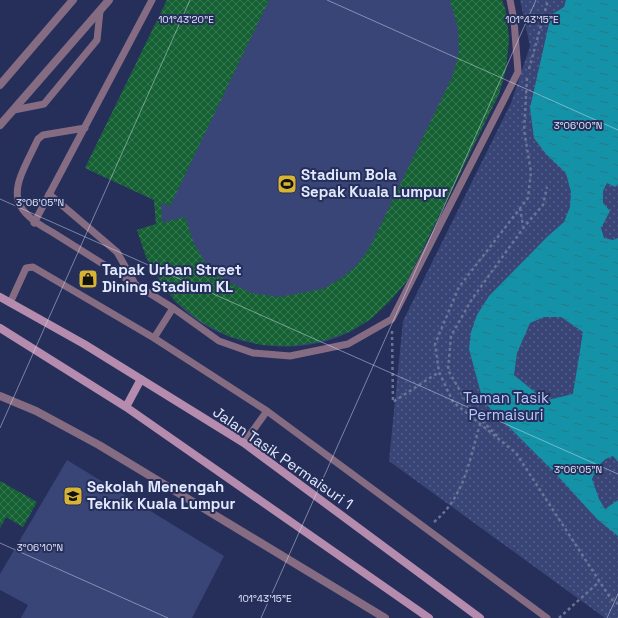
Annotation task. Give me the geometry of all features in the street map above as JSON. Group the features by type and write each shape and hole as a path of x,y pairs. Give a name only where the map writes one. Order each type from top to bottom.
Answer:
{"main road":[{"name":"Jalan Tasik Permaisuri 1","path":"0,297 84,344 244,443 480,618"},
{"path":"0,328 126,407 429,618"},
{"path":"126,407 141,379"}],"street":[{"path":"0,85 73,0"},
{"path":"0,124 14,110 109,0"},
{"path":"0,396 36,412 99,445 385,618"}],"lane":[{"path":"34,223 152,0"},
{"path":"85,128 43,135 38,139 14,189 15,203 22,214 34,223 52,232 174,308 220,341 252,353 290,356 348,344 392,319 518,72 514,20 510,0"},
{"path":"14,110 44,104 97,40 100,11"},
{"path":"49,194 117,252 135,284"},
{"path":"10,303 26,268 32,267 154,338 267,411 547,618"},
{"path":"154,338 174,308"},
{"path":"244,443 267,411"}],"path":[{"path":"548,0 527,76 524,130 531,172 528,198 459,287 435,344 439,372 453,402 516,453 611,599 618,604"},
{"path":"506,445 470,408 448,370 451,336 472,299 524,227 543,205 547,187"},
{"path":"520,208 524,227"},
{"path":"392,319 393,402 439,372"},
{"path":"426,529 443,515 461,490 480,424"},
{"path":"559,618 600,581"}],"green space":[{"name":"Stadium Bola Sepak Kuala Lumpur","path":"167,0 502,0 506,69 499,94 407,281 374,315 351,331 330,340 307,345 283,346 259,344 236,339 213,330 193,317 176,302 163,286 148,259 137,230 156,224 154,200 85,168"},
{"name":"Taman Tasik Permaisuri","path":"520,0 618,0 618,618 605,618 389,461 403,321 511,103 530,46"},
{"name":"Sekolah Menengah Teknik Kuala Lumpur","path":"67,460 224,556 192,618 21,618 28,605 0,590 0,574"}],"water":[{"path":"566,0 618,0 618,184 615,187 607,183 603,191 603,203 610,211 601,228 604,238 613,240 618,238 618,462 613,456 605,459 592,479 599,499 605,509 618,500 618,536 597,519 557,475 483,401 469,349 471,332 477,315 489,296 547,237 564,222 570,207 571,192 566,173 546,154 534,138 530,108 551,15 564,7","holes":["544,317 561,317 583,332 573,394 548,400 536,393 514,375 517,353 530,323"]}],"building":[{"name":"Stadium Bola Sepak Kuala Lumpur","path":"167,0 269,0 170,206 161,202 162,223 185,217 194,244 207,266 228,282 251,293 279,297 323,289 343,277 356,266 369,249 453,75 459,52 458,28 450,0 502,0 506,11 509,39 506,69 499,94 407,281 390,301 371,319 349,332 319,342 290,346 261,345 228,336 201,322 176,302 160,281 146,257 137,230 156,224 154,200 85,168"},
{"path":"0,481 37,502 23,527 6,517 0,528"}],"place":[{"name":"Stadium Bola Sepak Kuala Lumpur","path":"287,184"},
{"name":"Tapak Urban Street Dining Stadium KL","path":"88,279"},
{"name":"Sekolah Menengah Teknik Kuala Lumpur","path":"73,496"}]}
